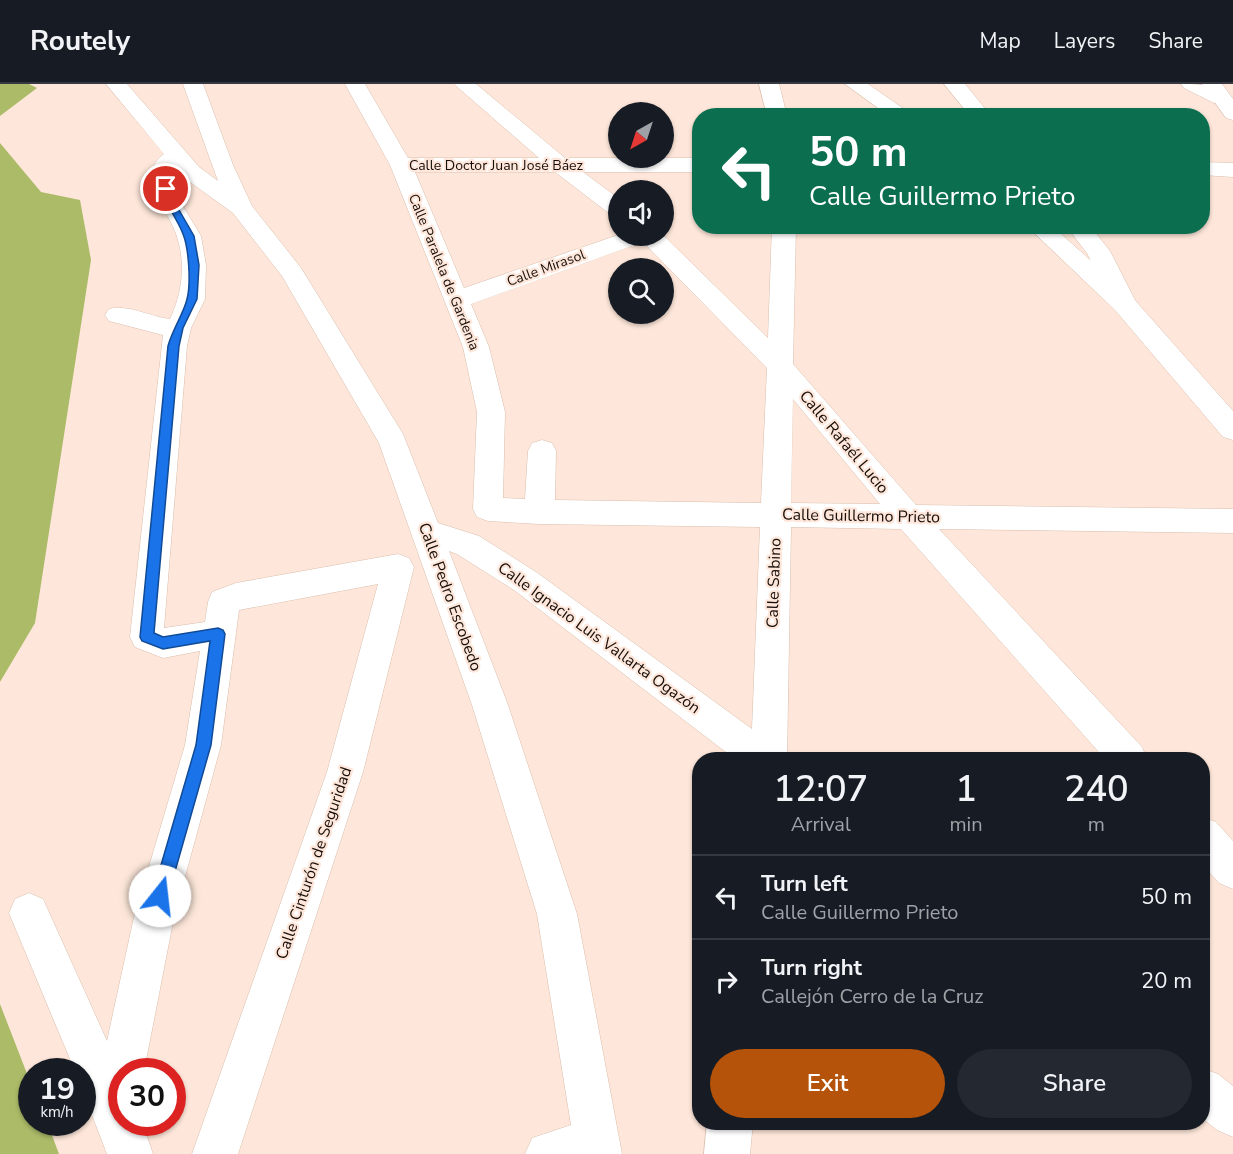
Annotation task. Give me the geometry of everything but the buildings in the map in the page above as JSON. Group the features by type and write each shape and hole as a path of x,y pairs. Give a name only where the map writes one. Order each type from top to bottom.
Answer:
{"street":[{"path":"116,84 190,172 241,208"},
{"name":"Calle Pedro Escobedo","path":"193,84 222,165 241,208 292,273 393,442 427,531 490,705 557,914 598,1148"},
{"name":"Calle Paralela de Gardenia","path":"355,84 401,165 476,347 491,412 488,508"},
{"path":"464,84 560,165 608,201"},
{"path":"769,84 775,108"},
{"path":"855,84 892,108"},
{"path":"954,84 974,108"},
{"path":"1191,84 1222,99"},
{"path":"177,155 165,164 162,174 170,203 189,236 194,265 192,299 178,328 168,397 147,637 163,643 221,618"},
{"name":"Calle Doctor Juan José Báez","path":"401,165 692,165"},
{"path":"1210,169 1233,170"},
{"name":"Calle Sabino","path":"770,752 784,234"},
{"path":"1047,234 1124,304 1233,430"},
{"path":"1084,234 1098,251 1124,304"},
{"name":"Calle Mirasol","path":"456,300 609,246"},
{"name":"Calle Rafaél Lucio","path":"661,246 782,368 908,516 1124,752"},
{"path":"118,315 154,326 178,328"},
{"path":"539,512 542,451"},
{"name":"Calle Guillermo Prieto","path":"488,508 539,512 1233,521"},
{"name":"Calle Ignacio Luis Vallarta Ogazón","path":"427,531 468,545 525,581 755,752"},
{"name":"Calle Cinturón de Seguridad","path":"215,1154 345,772 398,567 236,597 221,618"},
{"path":"125,1058 154,917 203,745 221,618"},
{"path":"1210,845 1233,869"},
{"path":"29,913 108,1084"},
{"path":"1210,1096 1233,1114"},
{"path":"727,1154 729,1130"},
{"path":"548,1154 598,1148"}],"green space":[{"path":"0,84 29,84 37,88 0,116"},
{"path":"0,143 41,192 80,200 91,260 35,623 0,682"},
{"path":"0,1004 21,1058 18,1058 18,1136 52,1136 59,1154 0,1154"}],"route":[{"path":"160,896 203,745 218,634 163,643 147,637 174,346 178,328 192,299 194,265 189,236 170,203 166,189"}]}
